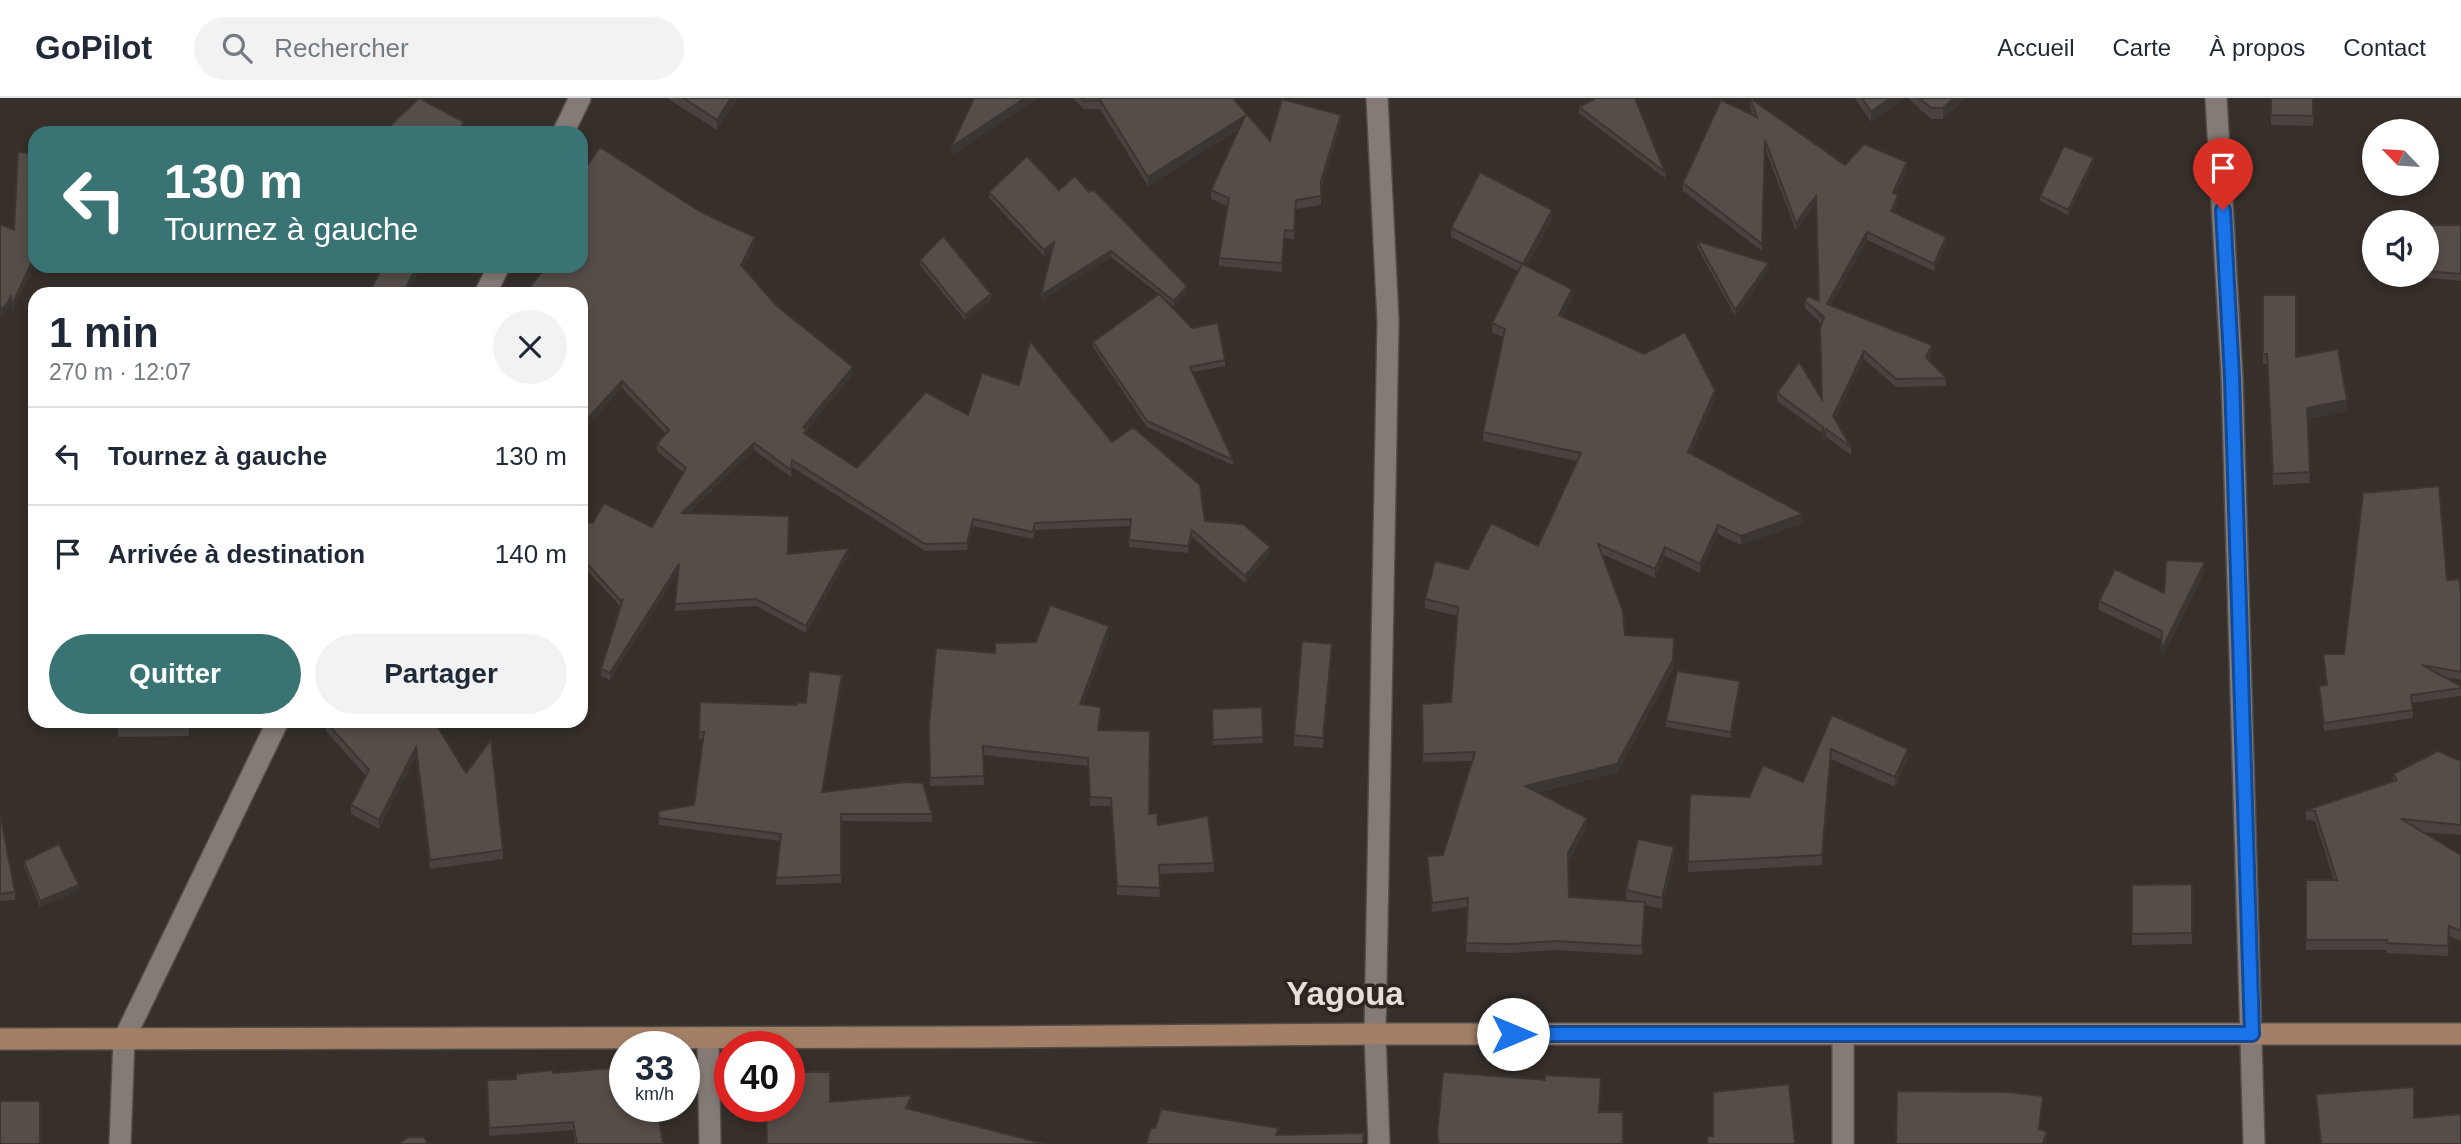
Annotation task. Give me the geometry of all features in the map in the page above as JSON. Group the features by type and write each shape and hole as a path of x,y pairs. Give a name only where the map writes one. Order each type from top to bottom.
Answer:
{"street":[{"path":"566,126 580,98"},
{"path":"1377,98 1388,321 1375,1034 1379,1144"},
{"path":"2216,98 2232,377 2254,1144"},
{"path":"120,1144 124,1039 275,728"},
{"path":"0,1039 1375,1034 2461,1034"},
{"path":"1843,1035 1843,1144"},
{"path":"708,1038 710,1144"}],"building":[{"path":"419,98 464,122 462,126 390,126"},
{"path":"683,98 731,98 717,120"},
{"path":"974,98 1025,98 951,147"},
{"path":"1081,98 1233,98 1270,141 1282,99 1341,115 1321,181 1321,196 1296,200 1294,231 1285,230 1282,263 1219,258 1229,198 1211,190 1245,116 1148,177 1100,100 1084,101"},
{"path":"1596,98 1635,98 1665,172 1579,107"},
{"path":"1750,98 1845,165 1864,144 1907,162 1893,193 1898,195 1891,211 1946,237 1934,264 1867,232 1827,304 1932,345 1926,357 1946,378 1896,379 1864,351 1833,416 1851,447 1826,429 1823,435 1823,427 1777,393 1799,362 1822,399 1820,328 1824,317 1821,314 1820,318 1819,313 1805,301 1808,296 1819,301 1816,196 1796,223 1765,140 1762,244 1683,183 1721,100 1757,117"},
{"path":"1862,98 1890,98 1871,112"},
{"path":"1919,98 1954,98 1943,108 1931,108"},
{"path":"2271,98 2313,98 2313,116 2271,115"},
{"path":"2064,146 2094,158 2068,210 2040,196"},
{"path":"600,147 701,212 755,237 741,265 777,306 853,367 803,427 807,430 804,433 857,468 926,392 968,415 982,373 1019,385 1030,341 1112,442 1133,427 1200,485 1205,521 1243,524 1270,547 1245,576 1192,530 1188,546 1129,540 1131,519 1035,523 1033,532 973,519 967,543 925,544 792,460 791,470 754,443 682,513 789,516 788,554 849,548 806,626 756,599 675,604 679,564 610,673 601,669 623,599 621,601 588,565 588,523 593,523 604,503 652,527 686,468 657,444 669,430 622,381 588,418 588,287 530,287 541,273 588,273 588,165"},
{"path":"18,152 28,153 28,270 12,305 11,297 0,310 0,224 14,230"},
{"path":"1027,156 1059,190 1075,176 1089,192 1094,190 1187,286 1174,301 1111,251 1041,295 1054,242 1044,250 989,192"},
{"path":"1480,172 1552,210 1523,264 1451,228"},
{"path":"2439,225 2461,225 2461,274 2439,272"},
{"path":"943,236 991,294 965,315 920,260"},
{"path":"1697,241 1769,263 1735,310"},
{"path":"1522,264 1572,289 1559,315 1644,354 1685,332 1715,390 1688,452 1803,514 1741,536 1718,525 1700,564 1665,547 1655,569 1598,544 1623,611 1625,635 1674,638 1673,660 1617,764 1525,786 1587,818 1568,853 1569,897 1645,902 1642,946 1556,941 1466,943 1468,898 1432,903 1427,856 1443,855 1475,752 1423,754 1422,704 1451,702 1458,607 1425,599 1435,561 1468,569 1491,523 1538,546 1581,453 1483,432 1505,329 1492,323"},
{"path":"379,273 414,273 406,287 372,287"},
{"path":"1159,294 1192,328 1218,323 1225,360 1190,367 1233,460 1147,421 1093,342"},
{"path":"2263,295 2296,295 2296,357 2338,349 2347,400 2307,408 2310,472 2273,474 2267,354 2263,354"},
{"path":"2439,486 2447,580 2459,579 2461,594 2461,672 2422,665 2461,688 2411,695 2413,710 2324,723 2319,686 2327,685 2323,654 2344,654 2363,493"},
{"path":"2166,560 2205,562 2161,651 2162,631 2099,601 2115,569 2164,593"},
{"path":"1050,605 1109,626 1080,704 1101,707 1098,730 1150,731 1149,814 1157,813 1158,825 1208,816 1214,863 1159,865 1160,888 1117,886 1111,798 1090,797 1088,758 983,746 984,776 930,778 929,725 936,648 995,653 995,643 1036,642"},
{"path":"1302,641 1332,644 1323,738 1294,735"},
{"path":"809,671 842,675 822,792 907,782 923,783 932,814 841,814 841,875 776,878 781,834 659,818 658,811 694,805 704,732 699,732 700,702 806,703"},
{"path":"1677,671 1740,681 1731,732 1666,721"},
{"path":"1262,707 1263,737 1213,740 1212,709"},
{"path":"1832,715 1908,749 1895,777 1831,749 1822,855 1688,862 1690,794 1749,797 1763,765 1803,782"},
{"path":"331,728 438,728 466,773 491,740 503,850 430,860 416,747 379,820 351,805 369,770"},
{"path":"2438,751 2461,761 2461,825 2401,819 2461,855 2461,931 2449,926 2448,946 2386,943 2387,940 2306,940 2306,880 2337,880 2315,811 2306,810 2397,780 2393,774"},
{"path":"0,813 15,892 0,894"},
{"path":"1638,839 1674,847 1662,898 1626,890"},
{"path":"59,844 79,885 40,901 24,861"},
{"path":"2192,884 2192,933 2132,934 2132,885"},
{"path":"609,1068 609,1122 660,1122 663,1144 577,1144 573,1122 489,1128 487,1080 516,1079 516,1074 553,1070 553,1073"},
{"path":"805,1072 830,1072 830,1102 912,1095 906,1108 1045,1144 767,1144 766,1122 805,1122"},
{"path":"1443,1072 1545,1080 1545,1075 1601,1078 1599,1112 1623,1112 1623,1144 1439,1144 1437,1134"},
{"path":"1789,1084 1795,1144 1707,1144 1708,1136 1713,1136 1713,1092"},
{"path":"2414,1087 2414,1118 2461,1114 2461,1144 2321,1144 2316,1094"},
{"path":"1897,1091 2007,1092 2043,1096 2039,1129 2047,1132 2043,1144 1896,1144"},
{"path":"0,1101 40,1101 40,1144 0,1144"},
{"path":"1161,1109 1279,1128 1276,1135 1364,1133 1363,1144 1146,1144 1151,1127 1155,1128"},
{"path":"408,1137 424,1137 428,1144 398,1144"}],"district":[{"name":"Yagoua","path":"1345,993"}],"route":[{"path":"1513,1034 2252,1034 2232,377 2223,210"}]}
